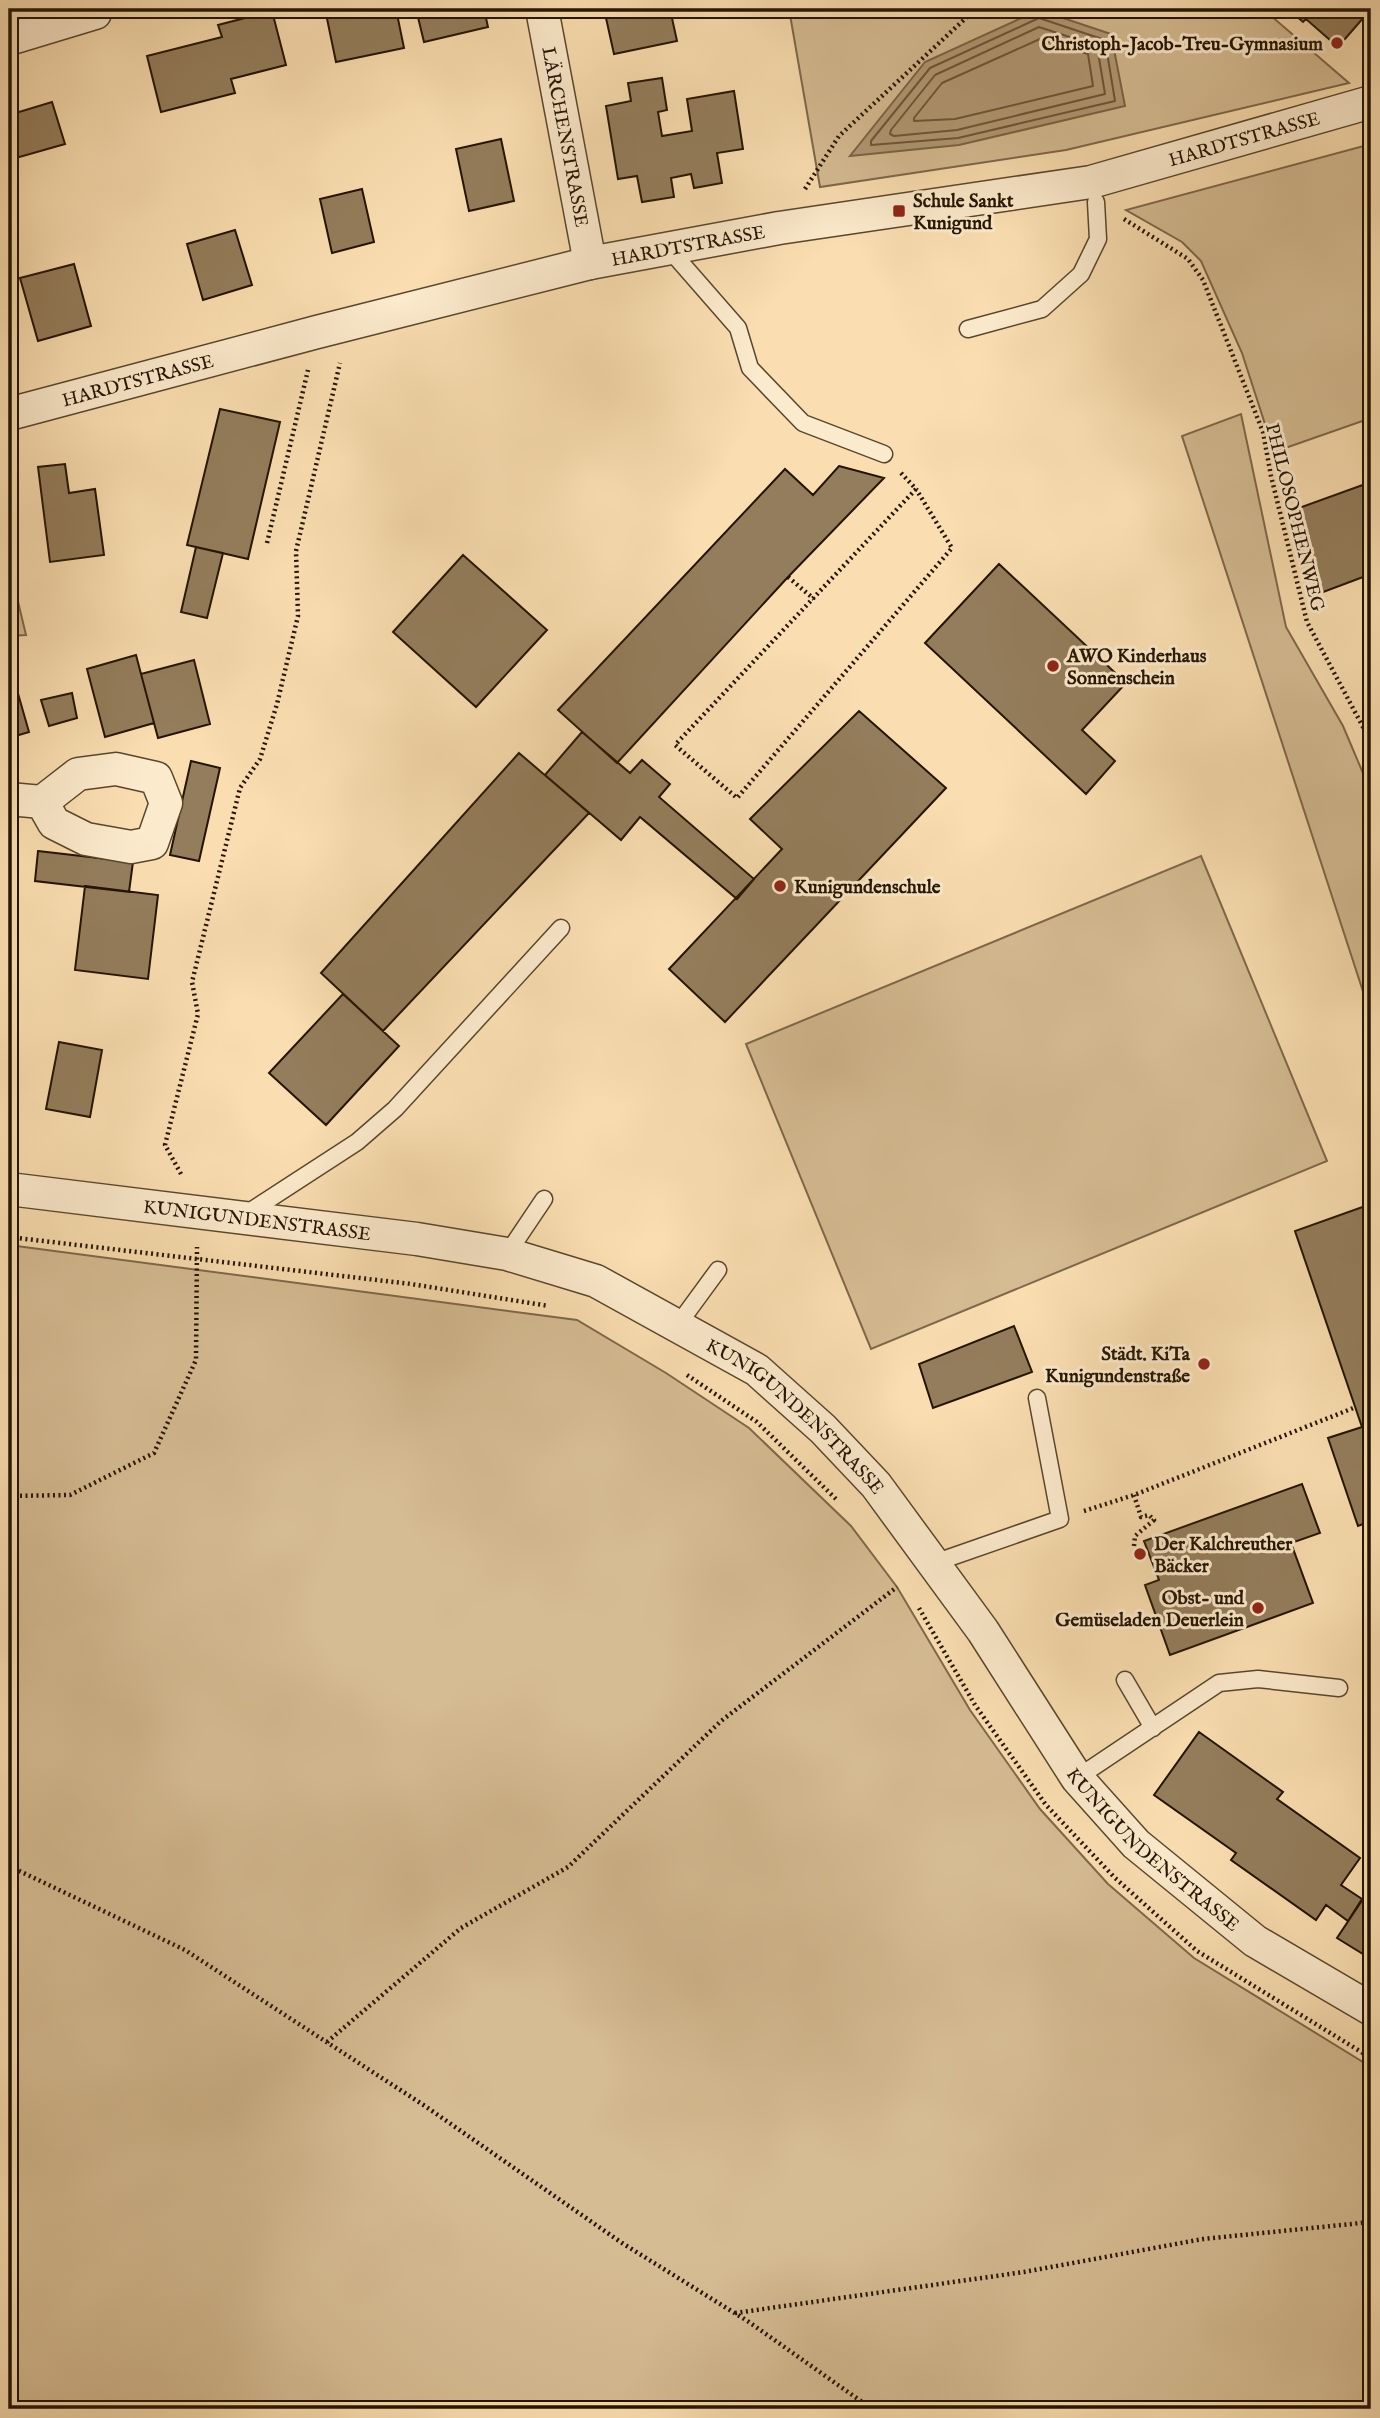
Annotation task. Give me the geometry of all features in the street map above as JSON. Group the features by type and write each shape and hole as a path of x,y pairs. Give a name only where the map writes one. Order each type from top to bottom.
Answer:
{"street":[{"name":"LÄRCHENSTRASSE","path":"542,9 590,264"},
{"path":"9,39 99,10"},
{"name":"HARDTSTRASSE","path":"9,414 317,332 590,264 779,228 1091,182 1371,102"},
{"path":"9,799 42,802"},
{"name":"KUNIGUNDENSTRASSE","path":"9,1189 416,1239 507,1254 596,1281 758,1370 823,1429 876,1485 984,1631 1077,1779 1136,1844 1255,1941 1371,2009"}],"lane":[{"path":"968,329 1042,309 1081,274 1098,240 1096,202"},
{"path":"669,249 738,328 750,368 803,423 884,454"},
{"path":"240,1217 357,1142 395,1109 561,928"},
{"path":"507,1254 544,1199"},
{"path":"677,1326 718,1270"},
{"path":"934,1563 1060,1519 1037,1398"},
{"path":"1077,1779 1219,1683 1258,1679 1339,1688"},
{"path":"1125,1680 1153,1728"}],"path":[{"path":"779,228 839,136 967,17 970,9"},
{"name":"PHILOSOPHENWEG","path":"1096,202 1172,247 1188,259 1203,279 1263,432 1271,476 1307,622 1371,742"},
{"path":"202,1212 165,1144 198,1014 192,982 240,788 260,760 277,704 298,616 296,551 349,325"},
{"path":"267,542 317,332"},
{"path":"884,454 916,489 952,548 737,798 676,745 916,489"},
{"path":"788,577 814,598"},
{"path":"9,1237 411,1284 552,1307"},
{"path":"9,1496 69,1495 154,1453 195,1360 195,1257"},
{"path":"683,1372 757,1422 840,1502"},
{"path":"1060,1519 1134,1495 1356,1407"},
{"path":"1134,1495 1141,1517 1149,1515 1154,1520 1135,1535 1134,1546"},
{"path":"327,2042 461,1928 568,1867 721,1721 897,1587"},
{"path":"912,1597 975,1705 1038,1794 1114,1877 1197,1951 1371,2058"},
{"path":"9,1866 186,1951 425,2106 622,2243 734,2313 872,2409"},
{"path":"734,2313 1024,2272 1203,2239 1371,2222"}],"shaded area":[{"path":"789,9 1263,9 1349,83 1066,150 820,187"},
{"path":"1371,144 1371,418 1274,452 1242,353 1201,261 1182,242 1126,210"},
{"path":"1241,414 1286,627 1343,726 1371,792 1371,1016 1182,436"},
{"path":"9,564 26,635 9,636"},
{"path":"1201,856 1327,1161 871,1349 746,1044"},
{"path":"9,1245 577,1320 666,1373 749,1428 851,1526 897,1587 970,1710 1040,1809 1108,1884 1194,1958 1371,2067 1371,2409 9,2409"}],"water":[{"path":"1039,10 1111,34 1125,106 959,145 850,156 925,62"}],"building":[{"path":"325,9 396,9 404,48 336,62"},
{"path":"416,9 484,9 488,27 424,42"},
{"path":"604,9 670,9 677,41 614,54"},
{"path":"1288,9 1371,9 1338,47 1306,19 1303,22"},
{"path":"272,11 286,65 231,79 235,93 161,112 147,56 222,37 218,25"},
{"path":"662,78 667,110 658,112 662,136 692,131 687,99 734,91 743,149 717,153 722,183 694,188 691,174 671,178 674,197 642,202 637,176 618,179 606,106 631,101 628,83"},
{"path":"52,102 65,144 9,160 9,115"},
{"path":"501,139 514,201 469,211 456,149"},
{"path":"362,189 374,242 332,253 320,199"},
{"path":"235,230 252,285 203,300 187,244"},
{"path":"74,264 91,326 38,341 20,278"},
{"path":"220,409 280,422 248,559 187,545"},
{"path":"65,464 69,493 95,489 104,555 50,562 38,467"},
{"path":"839,466 884,478 788,577 617,763 558,710 785,469 813,495"},
{"path":"1371,482 1371,574 1318,594 1288,512"},
{"path":"196,547 223,553 207,618 181,612"},
{"path":"463,555 547,630 476,707 393,632"},
{"path":"999,564 1126,683 1082,730 1115,761 1086,794 925,643"},
{"path":"136,655 154,723 105,737 87,669"},
{"path":"194,660 210,724 158,738 141,674"},
{"path":"15,683 29,732 9,738 9,684"},
{"path":"72,693 77,718 49,726 41,700"},
{"path":"859,711 946,788 725,1022 669,969 782,849 750,819"},
{"path":"582,732 630,773 642,760 670,784 659,797 754,879 737,899 640,817 621,840 545,775"},
{"path":"519,753 589,813 383,1031 321,973"},
{"path":"191,761 220,768 199,861 170,855"},
{"path":"38,851 133,862 129,892 35,881"},
{"path":"85,886 158,895 148,979 75,970"},
{"path":"343,994 399,1046 326,1125 269,1073"},
{"path":"59,1042 102,1050 90,1117 46,1109"},
{"path":"1371,1204 1371,1521 1358,1526 1328,1438 1362,1427 1295,1231"},
{"path":"1014,1326 1032,1372 933,1408 919,1364"},
{"path":"1302,1484 1320,1533 1291,1543 1313,1603 1170,1655 1145,1585 1159,1580 1144,1541"},
{"path":"1199,1732 1283,1792 1277,1799 1360,1858 1341,1885 1362,1899 1348,1921 1326,1905 1316,1920 1231,1860 1236,1853 1154,1795"},
{"path":"1371,1887 1371,1959 1337,1938"}],"place":[{"name":"Christoph-Jacob-Treu-Gymnasium","path":"1337,43"},
{"name":"Schule Sankt Kunigund","path":"899,211"},
{"name":"AWO Kinderhaus Sonnenschein","path":"1053,666"},
{"name":"Kunigundenschule","path":"780,886"},
{"name":"Städt. KiTa Kunigundenstraße","path":"1204,1364"},
{"name":"Der Kalchreuther Bäcker","path":"1140,1554"},
{"name":"Obst- und Gemüseladen Deuerlein","path":"1258,1608"}]}
